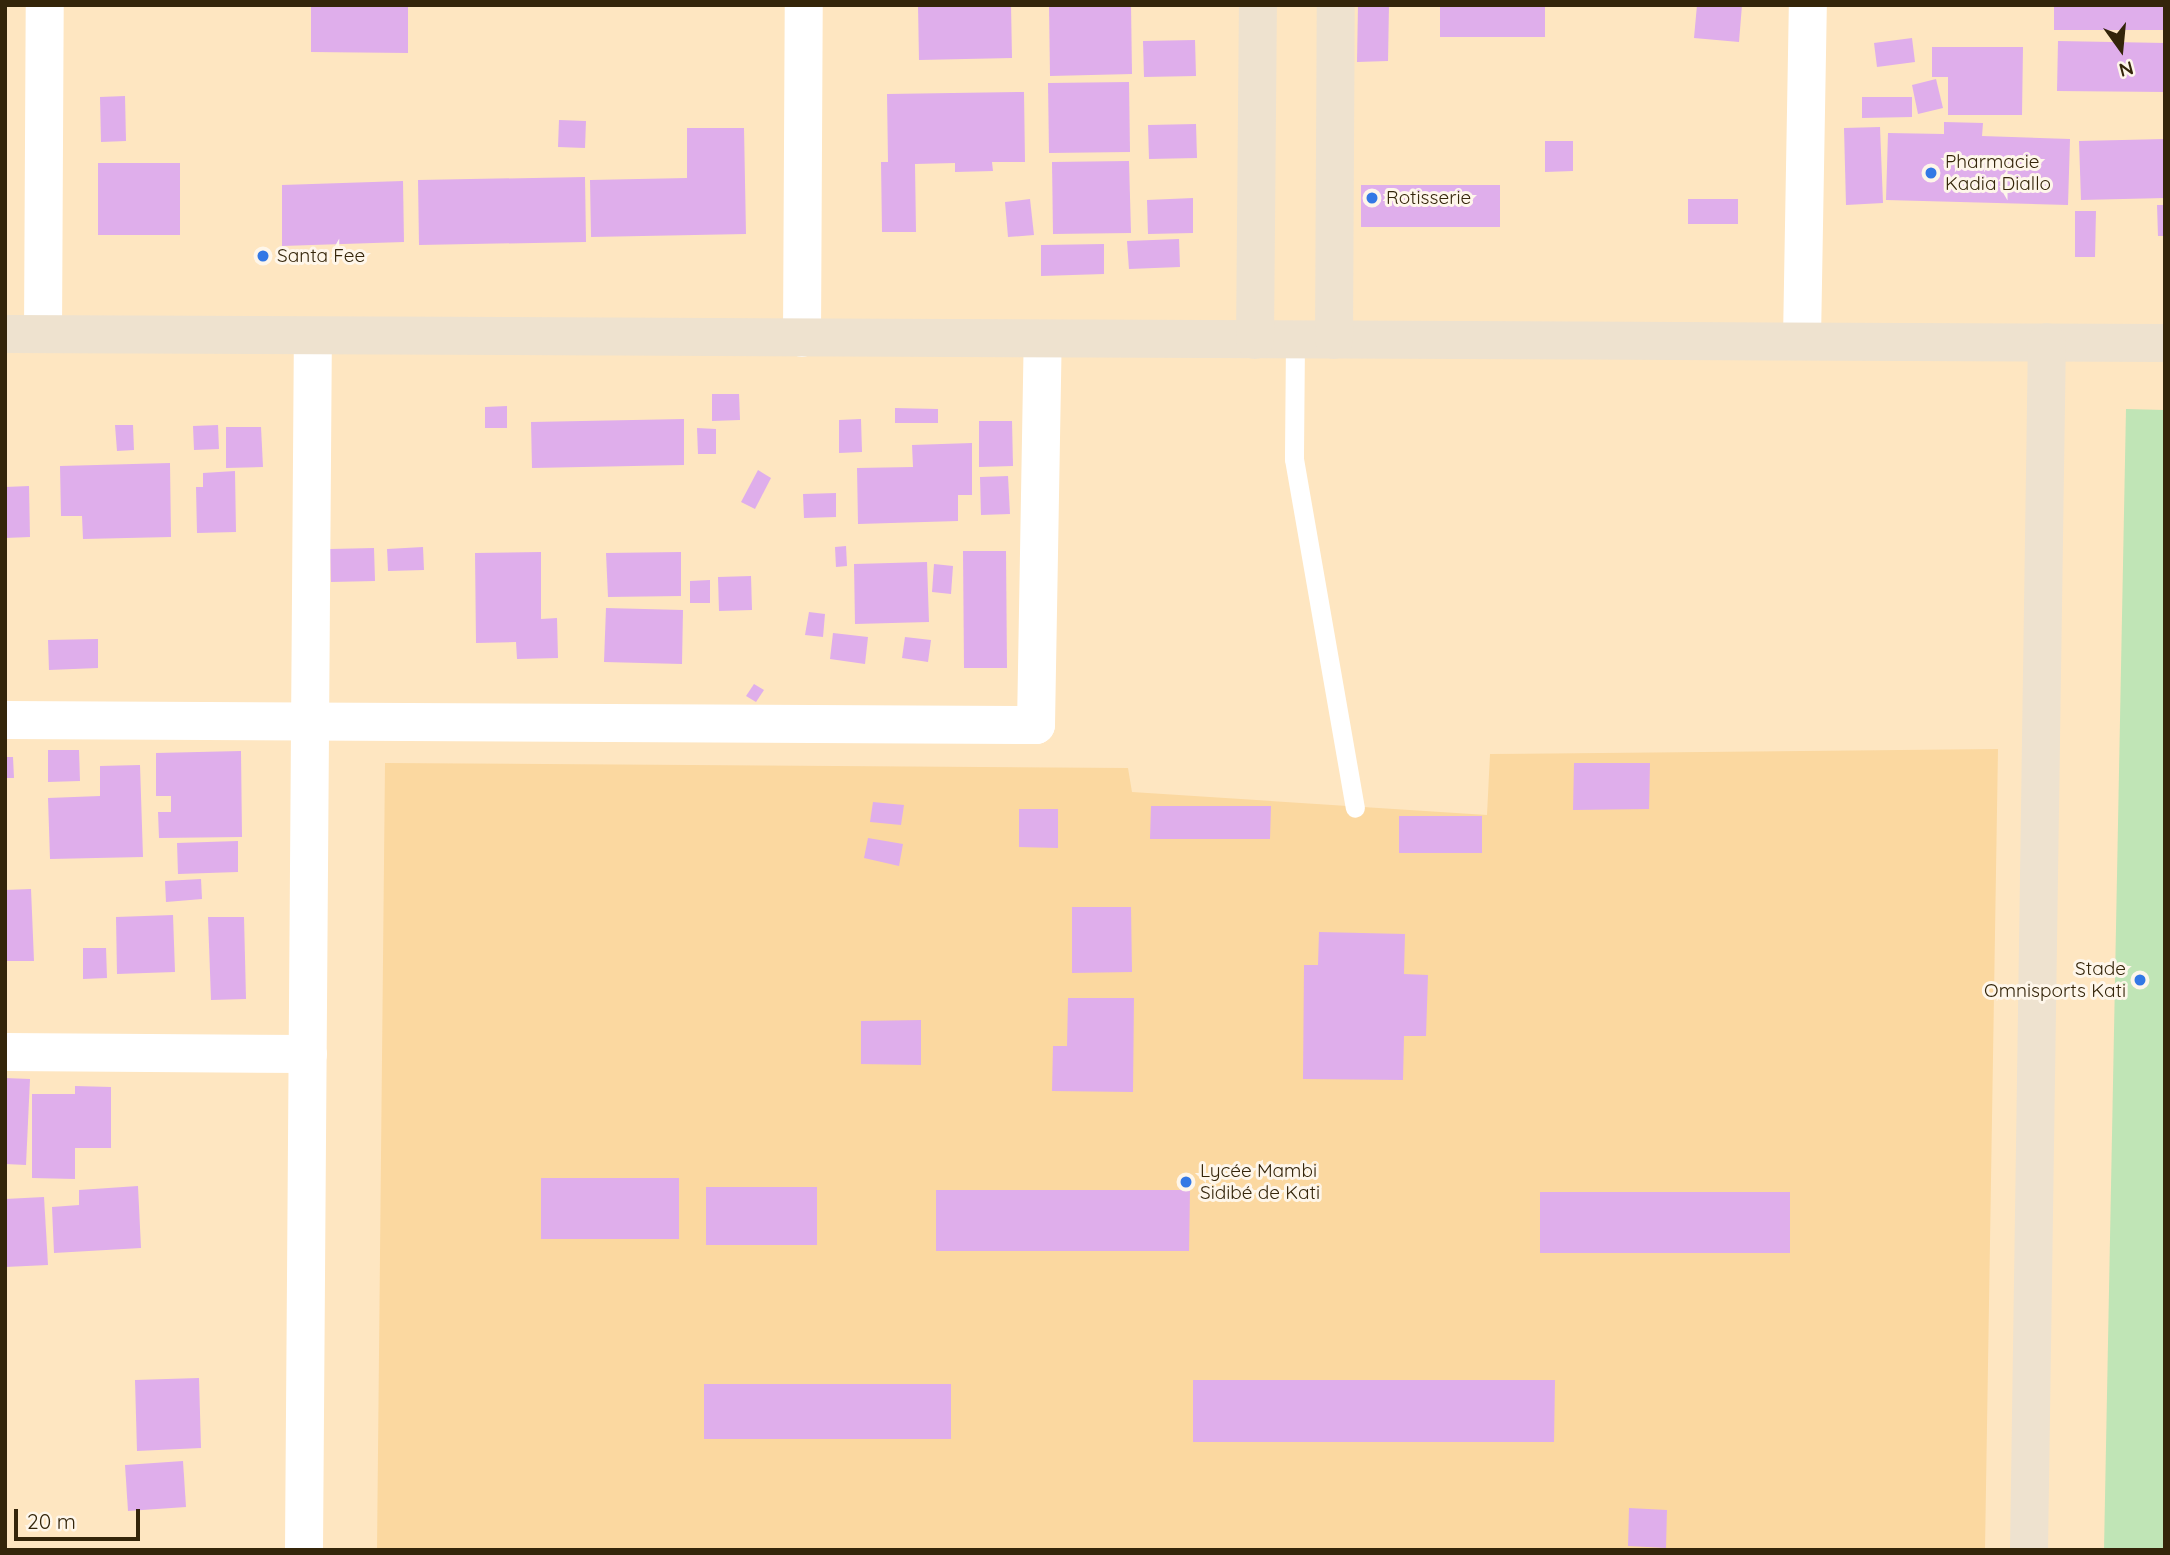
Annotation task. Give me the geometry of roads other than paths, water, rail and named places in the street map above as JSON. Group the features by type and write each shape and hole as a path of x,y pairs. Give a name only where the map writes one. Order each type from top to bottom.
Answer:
{"main road":[{"path":"1255,340 1258,5"},
{"path":"1334,340 1336,5"},
{"path":"5,334 2165,343"},
{"path":"2029,1550 2047,342"}],"street":[{"path":"43,334 45,5"},
{"path":"802,338 804,5"},
{"path":"1802,340 1808,5"},
{"path":"304,1550 313,336"},
{"path":"5,720 1036,725 1043,339"},
{"path":"5,1052 308,1054"}],"lane":[{"path":"1295,340 1294,459 1354,808"}],"place":[{"name":"Pharmacie Kadia Diallo","path":"1931,173"},
{"name":"Rotisserie","path":"1372,198"},
{"name":"Santa Fee","path":"263,256"},
{"name":"Stade Omnisports Kati","path":"2140,980"},
{"name":"Lycée Mambi Sidibé de Kati","path":"1186,1182"}]}
